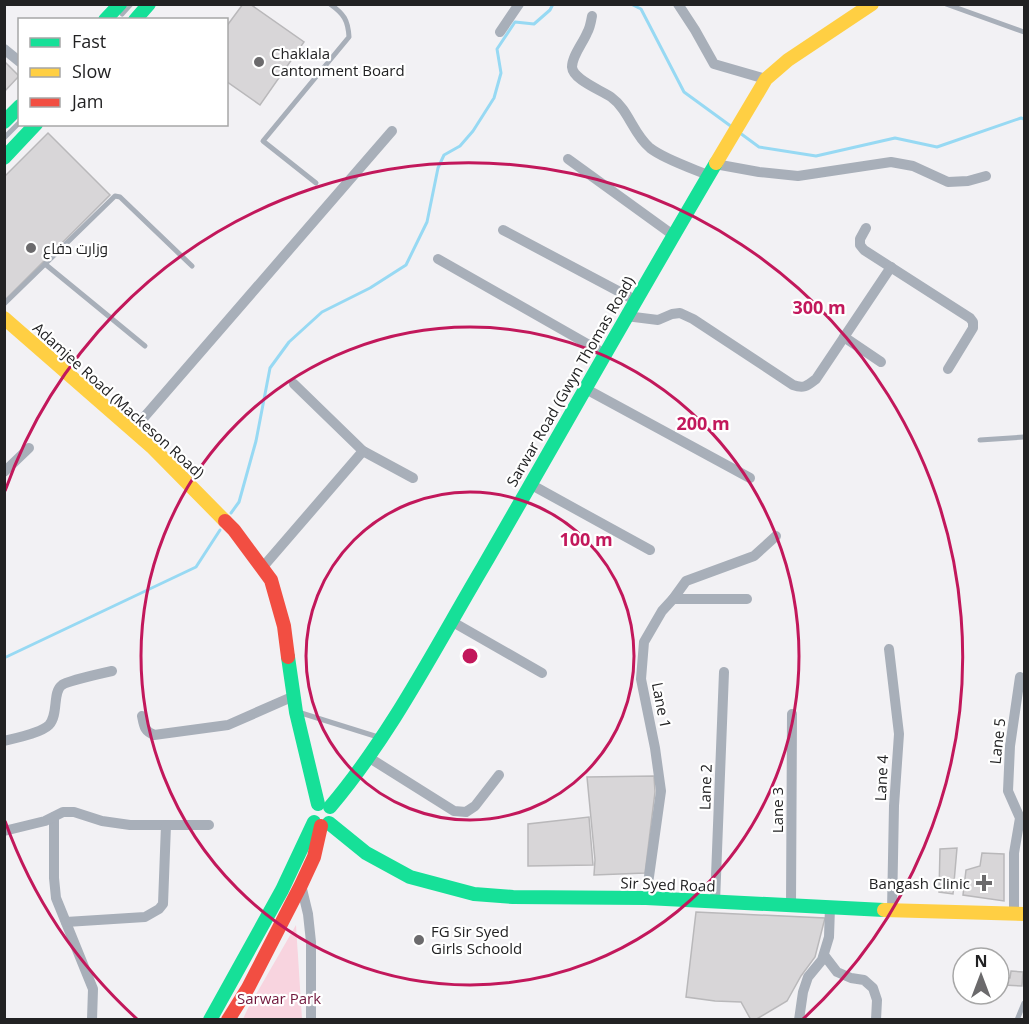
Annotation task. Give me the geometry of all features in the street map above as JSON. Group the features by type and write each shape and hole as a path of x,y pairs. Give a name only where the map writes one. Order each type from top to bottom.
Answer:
{"street":[{"path":"137,18 149,4"},
{"path":"500,32 519,4"},
{"path":"678,4 714,64 766,79"},
{"name":"Sarwar Road (Gwyn Thomas Road)","path":"324,806 353,780 382,738 635,300 766,79 788,60 872,4"},
{"path":"108,18 120,8"},
{"path":"592,16 588,33 572,68 577,77 611,97 621,106 648,147 657,152 712,169 798,176 891,162 913,166 948,182 968,181 986,176"},
{"path":"4,49 18,60"},
{"path":"4,122 18,108"},
{"path":"4,158 34,126"},
{"path":"133,430 392,131"},
{"path":"568,159 673,235"},
{"path":"866,228 860,245 864,250 973,322 973,328 948,369"},
{"path":"503,230 635,300"},
{"path":"438,259 605,354"},
{"path":"626,316 658,320 672,314 680,314 693,319 793,385 807,386 816,379 891,267"},
{"name":"Adamjee Road (Mackeson Road)","path":"4,318 153,448 234,530 271,580 284,626 297,711 324,806"},
{"path":"844,337 881,362"},
{"path":"294,384 363,451 413,478"},
{"path":"586,388 750,478"},
{"path":"4,472 29,448"},
{"path":"262,568 363,451"},
{"path":"530,484 650,550"},
{"name":"Lane 1","path":"646,898 661,791 641,679 644,642 662,611 686,581 754,555 776,536"},
{"path":"673,599 747,599"},
{"path":"451,621 542,672"},
{"name":"Lane 4","path":"889,649 899,734 894,806 892,910"},
{"path":"4,741 40,731 49,725 56,710 57,691 63,684 112,671"},
{"name":"Lane 2","path":"716,902 724,672"},
{"name":"Lane 5","path":"1019,914 1014,853 1020,807 1008,791 1010,747 1020,677"},
{"path":"142,716 148,732 154,735 165,734 228,725 294,696"},
{"name":"Lane 3","path":"791,906 792,714"},
{"path":"368,757 454,811 466,812 475,806 499,775"},
{"path":"210,1020 322,823 333,815 324,806 312,810 312,819 322,823"},
{"path":"4,831 45,821 63,812 74,812 102,821 130,825 209,825"},
{"path":"54,817 56,898 93,989 92,1020"},
{"path":"228,1020 248,988 301,885 314,857 322,823"},
{"name":"Sir Syed Road","path":"322,823 366,854 410,877 474,894 513,897 646,898 1019,914"},
{"path":"66,922 145,917 159,909 164,904 166,825"},
{"path":"301,885 308,914 311,942 310,1020"},
{"path":"799,1020 803,992 808,977 822,960 829,937 830,907"},
{"path":"824,955 837,972 864,980 873,988 877,1000 876,1020"}],"lane":[{"path":"316,183 263,141 349,37 344,16 330,4"},
{"path":"946,4 1024,32"},
{"path":"4,138 18,124"},
{"path":"4,304 115,196 120,197 192,266"},
{"path":"45,264 145,346"},
{"path":"980,440 1024,437"},
{"path":"297,711 382,738"},
{"path":"1017,1020 1024,1003"}],"green space":[{"name":"Sarwar Park","path":"296,925 302,1019 243,1019 248,1008"}],"building":[{"name":"Chaklala Cantonment Board","path":"243,4 250,4 304,42 260,105 228,82 228,24"},
{"path":"6,63 18,75 5,91 4,65"},
{"name":"وزارت دفاع","path":"48,133 110,195 4,301 4,177"},
{"path":"654,776 655,792 645,873 594,875 595,860 587,777"},
{"path":"589,817 593,865 528,866 528,824"},
{"path":"957,848 953,894 939,892 940,849"},
{"name":"Bangash Clinic","path":"982,853 1004,854 1004,901 963,895 966,870 980,866"},
{"path":"696,912 825,918 815,957 787,1001 755,1020 751,1020 741,1002 686,997"},
{"path":"1011,971 1023,972 1022,986 1011,985"}],"waterway":[{"path":"231,513 239,502 256,441 270,368 289,342 322,312 370,288 406,265 427,222 438,168 444,155 460,146 473,131 494,98 501,73 497,49 515,22 534,24 550,10 553,4"},
{"path":"631,4 641,9 684,92 732,127"},
{"path":"740,133 759,147 816,156 895,138 937,147 1021,118 1024,119"},
{"path":"4,658 196,567 220,530"}],"traffic: fast":[{"path":"107,18 120,4"},
{"path":"137,18 149,4"},
{"path":"4,122 18,108"},
{"path":"4,158 34,126"},
{"path":"330,807 393,721 716,163"},
{"path":"288,657 296,712 318,804"},
{"path":"210,1020 282,890 314,822"},
{"path":"329,823 366,853 410,877 474,894 513,897 646,898 884,910"}],"traffic: slow":[{"path":"716,163 766,79 788,60 872,4"},
{"path":"4,318 153,448 225,521"},
{"path":"884,910 1024,914"}],"traffic: jam":[{"path":"225,521 271,580 284,626 288,657"},
{"path":"228,1020 248,988 301,885 314,857 321,826"}],"place":[{"name":"Chaklala Cantonment Board","path":"259,62"},
{"name":"وزارت دفاع","path":"31,248"},
{"name":"Bangash Clinic","path":"984,883"},
{"name":"FG Sir Syed Girls Schoold","path":"419,940"}]}
